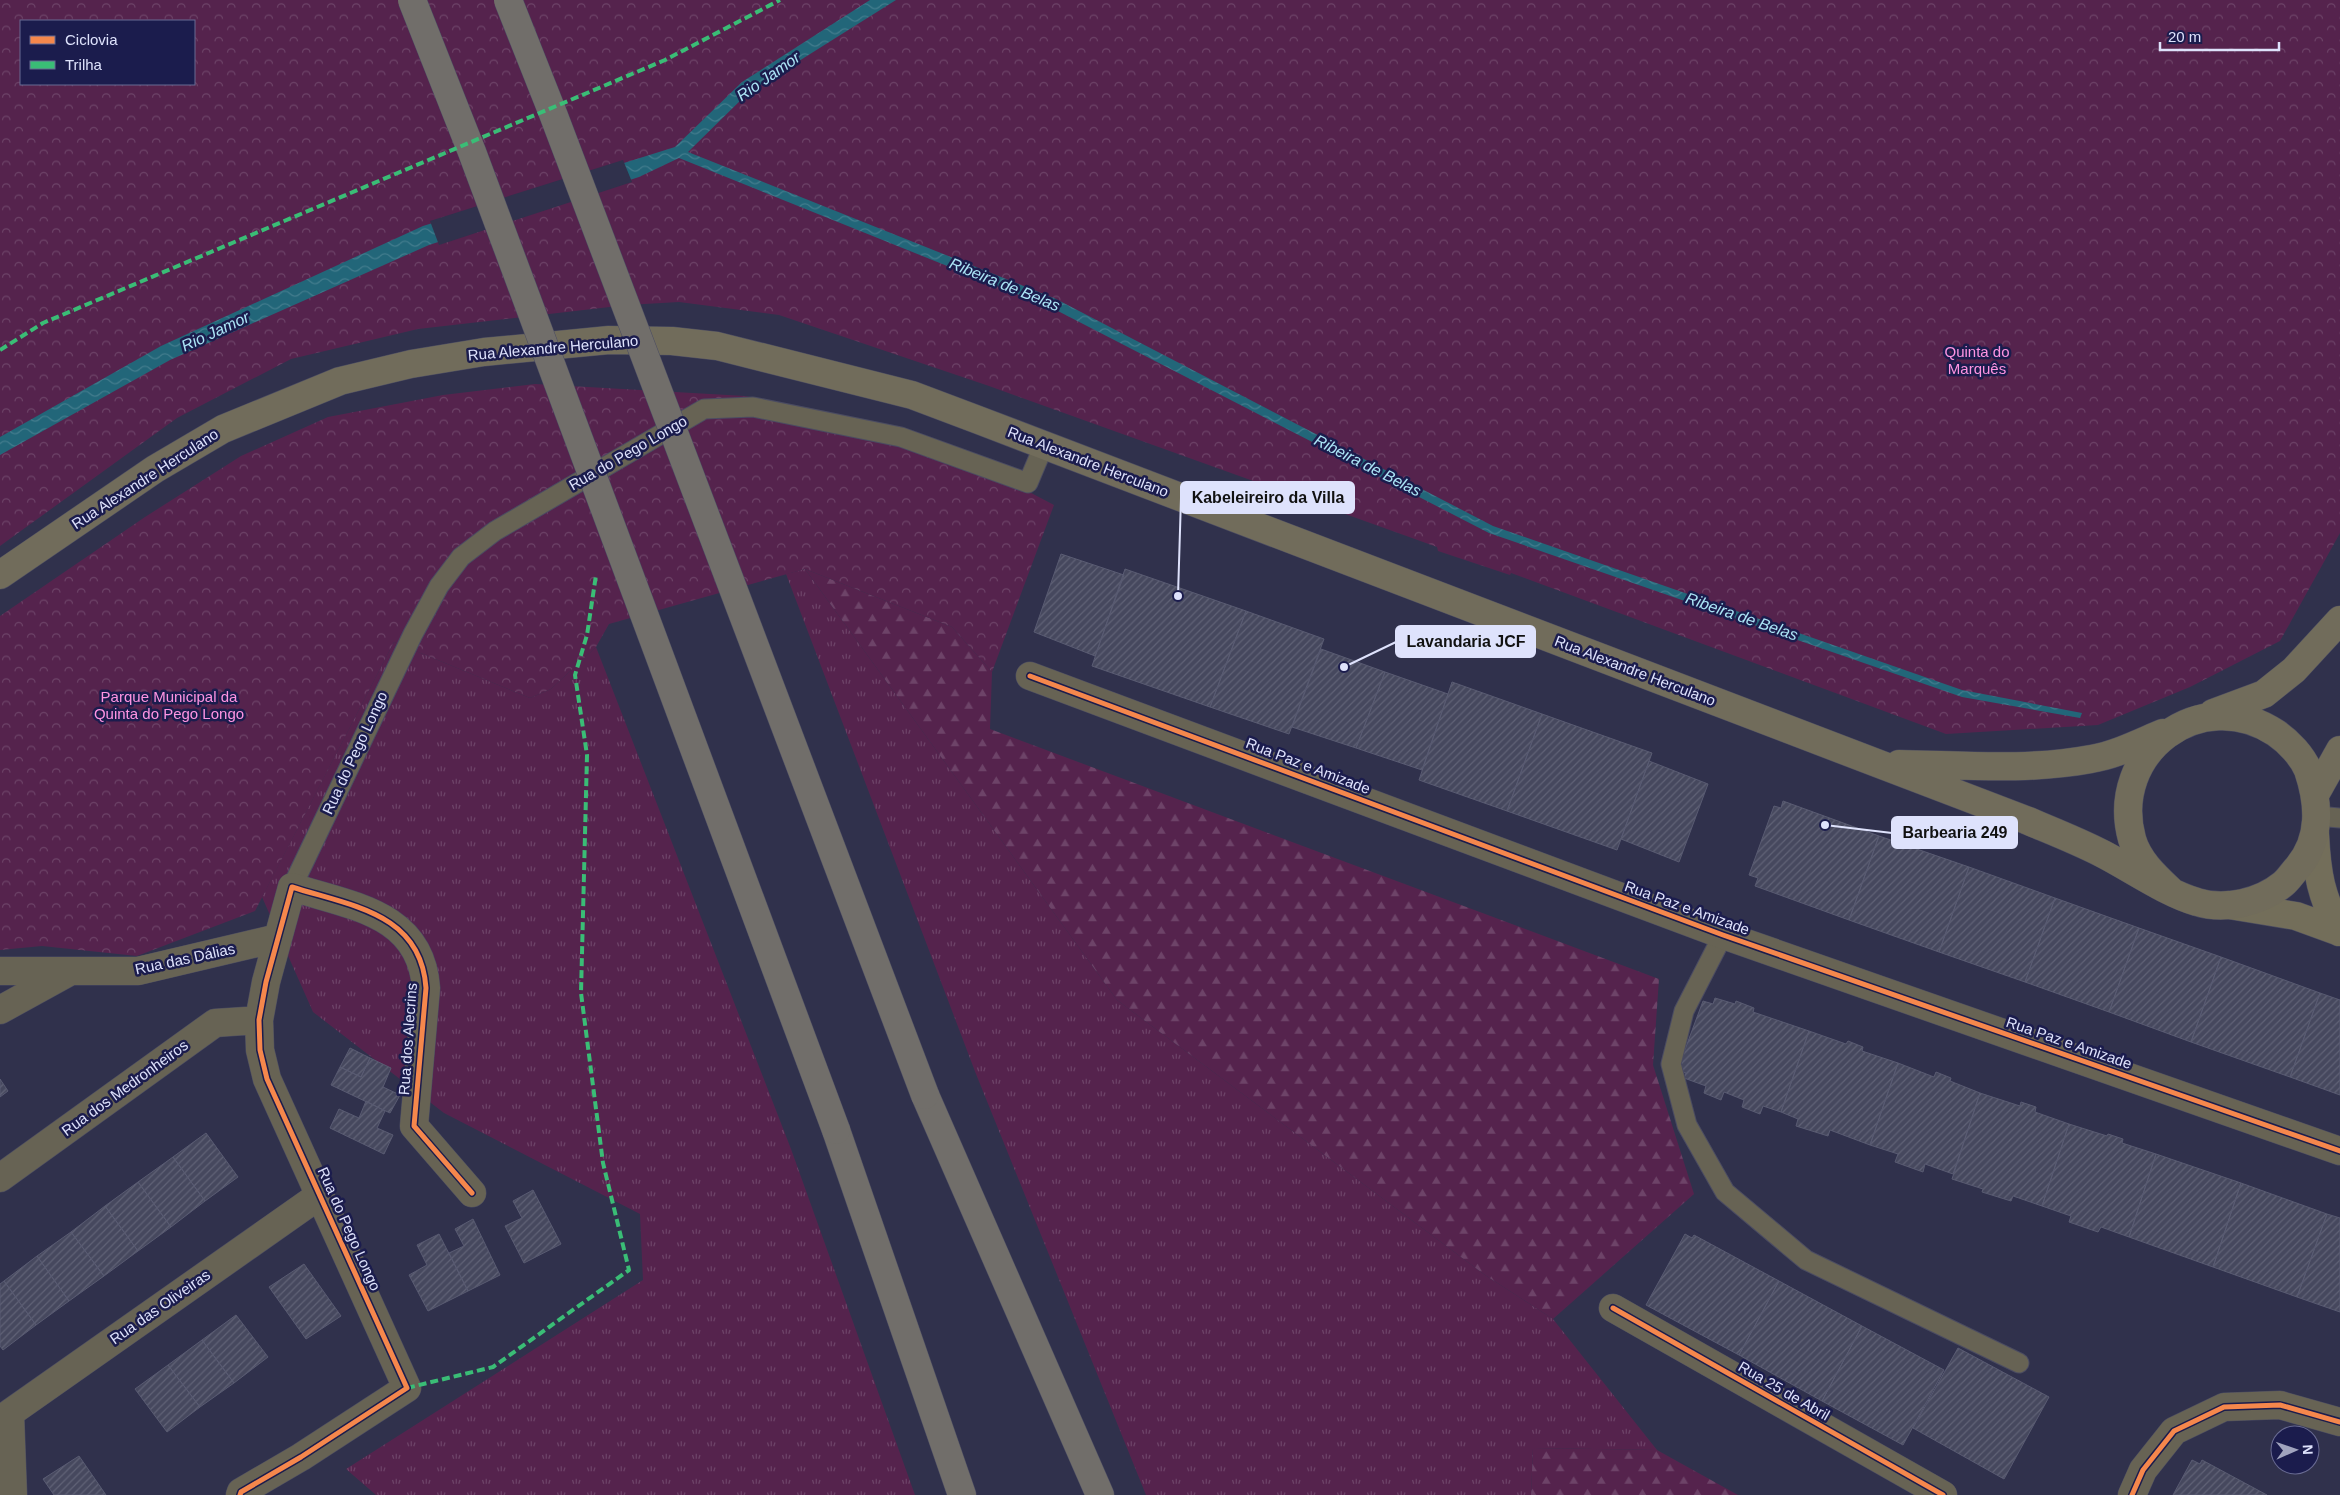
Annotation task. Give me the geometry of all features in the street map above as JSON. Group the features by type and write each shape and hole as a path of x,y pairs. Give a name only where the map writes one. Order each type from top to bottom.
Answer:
{"highway":[{"path":"412,0 483,180 836,1130 962,1495"},
{"path":"508,0 925,1095 1100,1495"}],"main road":[{"name":"Rua Alexandre Herculano","path":"0,574 155,469 223,429 340,382 411,364 484,352 609,340 672,341 717,346 912,395 2026,820 2094,849 2170,890 2198,903 2229,905 2258,899 2283,884 2302,861 2322,815 2306,764 2286,740 2261,723 2231,716 2201,718 2173,729 2149,750 2133,778 2127,809 2132,840 2146,868 2170,890"},
{"path":"2201,718 2264,694 2294,670 2340,620"},
{"path":"1880,764 2039,766 2092,759 2119,752 2173,729"},
{"path":"2340,750 2322,815 2317,873 2324,901 2340,932"},
{"path":"2229,905 2296,916 2340,932"}],"street":[{"name":"Rua Paz e Amizade","path":"1030,676 1724,935 2340,1151"},
{"name":"Rua do Pego Longo","path":"240,1495 241,1492 301,1457 407,1388 267,1079 260,1050 259,1020 266,982 292,888"},
{"name":"Rua dos Alecrins","path":"292,888 381,915 402,932 418,952 425,969 426,988 414,1126 472,1193"},
{"name":"Rua das Dálias","path":"0,971 138,970 278,938"},
{"path":"0,1010 71,971"},
{"name":"Rua dos Medronheiros","path":"0,1178 215,1023 259,1020"},
{"name":"Rua das Oliveiras","path":"5,1416 320,1195"},
{"name":"Rua 25 de Abril","path":"1614,1308 1943,1495"},
{"path":"2132,1495 2143,1470 2174,1431 2224,1407 2280,1405 2340,1422"},
{"path":"5,1416 13,1495"}],"lane":[{"name":"Rua do Pego Longo","path":"292,888 387,685 439,586 462,557 495,531 550,498 704,409 753,407 901,437 1028,483 1044,445"},
{"path":"1724,935 1684,1011 1671,1064 1687,1125 1725,1192 1806,1260 2019,1363"}],"green space":[{"name":"Quinta do Marquês","path":"0,0 2340,0 2340,533 2280,641 2190,687 2098,725 1946,734 1511,573 1510,575 1438,551 1437,547 989,386 779,315 679,302 627,305 418,329 291,359 177,418 0,546"},
{"name":"Parque Municipal da Quinta do Pego Longo","path":"535,384 745,396 917,433 1054,505 992,672 952,627 805,569 609,624 596,647 551,689 530,698 394,642 255,911 137,956 42,946 0,950 0,616 145,517 241,456 328,417 443,395"},
{"path":"805,569 1117,1000 1485,1275 1553,1319 1657,1450 1533,1448 1531,1495 1146,1495 976,1074 786,574"},
{"path":"805,569 952,627 992,672 990,729 1659,979 1653,1065 1694,1194 1553,1319 1485,1275 1117,1000"},
{"path":"394,642 530,698 551,689 596,647 791,1149 915,1495 376,1495 346,1469 643,1280 640,1214 444,1113 313,1012 262,897"},
{"path":"1533,1448 1657,1450 1738,1495 1531,1495"}],"water":[{"path":"870,0 896,0 748,93 688,152 1056,299 1493,526 1962,690 2082,713 2080,718 1962,697 1489,533 1054,309 679,158 639,177 429,245 170,360 0,455 0,437 161,346 423,226 675,147 742,82"}],"pier":[{"path":"623,160 632,182 439,245 430,221"}],"building":[{"path":"1061,554 1124,575 1095,656 1034,632"},
{"path":"1125,569 1246,611 1210,707 1092,666"},
{"path":"1246,611 1324,639 1289,734 1210,707"},
{"path":"1321,649 1385,672 1356,748 1292,727"},
{"path":"1385,672 1448,694 1422,770 1356,748"},
{"path":"1452,682 1542,714 1507,811 1419,780"},
{"path":"1542,714 1652,753 1617,850 1507,811"},
{"path":"1649,761 1708,784 1679,862 1621,839"},
{"path":"1783,801 1879,836 1849,920 1755,886 1758,878 1749,875 1774,806 1781,808"},
{"path":"1879,836 1969,867 1939,952 1849,920"},
{"path":"1969,867 2055,898 2025,982 1939,952"},
{"path":"2055,898 2139,928 2109,1012 2025,982"},
{"path":"2139,928 2221,957 2191,1042 2109,1012"},
{"path":"2221,957 2320,993 2290,1077 2191,1042"},
{"path":"2320,993 2340,1000 2340,1095 2290,1077"},
{"path":"1715,998 1735,1004 1736,1001 1754,1008 1753,1012 1809,1031 1781,1112 1763,1106 1760,1114 1742,1107 1744,1100 1724,1092 1721,1100 1704,1093 1706,1086 1684,1078 1686,1073 1677,1071 1703,1001 1713,1004"},
{"path":"1809,1031 1846,1044 1848,1041 1863,1047 1862,1051 1898,1063 1870,1145 1830,1130 1828,1136 1796,1126 1798,1119 1781,1112"},
{"path":"350,1048 370,1058 361,1077 340,1067"},
{"path":"370,1058 391,1068 383,1087 400,1095 390,1113 331,1085 340,1067 361,1077"},
{"path":"1898,1063 1934,1077 1936,1072 1951,1078 1950,1081 1980,1093 1953,1174 1925,1164 1923,1172 1895,1162 1898,1154 1870,1145"},
{"path":"0,1079 8,1091 0,1097"},
{"path":"1980,1093 2020,1106 2021,1102 2036,1107 2035,1112 2069,1124 2042,1206 2013,1196 2011,1201 1982,1192 1983,1189 1952,1179"},
{"path":"366,1101 385,1111 377,1128 393,1135 384,1154 330,1128 339,1109 359,1118"},
{"path":"2069,1124 2123,1139 2122,1143 2156,1154 2129,1237 2101,1227 2098,1232 2069,1222 2071,1216 2042,1206"},
{"path":"206,1133 238,1177 205,1201 173,1157"},
{"path":"2156,1154 2241,1183 2213,1267 2129,1237"},
{"path":"173,1157 205,1201 171,1227 138,1182"},
{"path":"138,1182 171,1227 138,1251 105,1206"},
{"path":"2241,1183 2327,1214 2297,1297 2213,1267"},
{"path":"533,1190 561,1244 524,1263 505,1226 522,1218 513,1201"},
{"path":"105,1206 138,1251 104,1276 71,1232"},
{"path":"2327,1214 2340,1218 2340,1312 2297,1297"},
{"path":"473,1219 500,1275 468,1291 449,1253 464,1246 455,1229"},
{"path":"71,1232 104,1276 69,1301 37,1256"},
{"path":"439,1234 468,1291 428,1311 409,1275 427,1265 417,1245"},
{"path":"1685,1234 1692,1238 1694,1235 1779,1281 1739,1355 1646,1305"},
{"path":"37,1256 69,1301 36,1325 4,1281"},
{"path":"304,1264 341,1316 306,1339 269,1287"},
{"path":"4,1281 36,1325 3,1350 0,1346 0,1284"},
{"path":"1779,1281 1862,1326 1822,1401 1739,1355"},
{"path":"236,1315 268,1357 234,1383 202,1340"},
{"path":"1862,1326 1944,1370 1903,1445 1822,1401"},
{"path":"202,1340 234,1383 200,1407 168,1365"},
{"path":"1958,1348 2049,1397 2004,1479 1913,1428"},
{"path":"168,1365 200,1407 167,1432 135,1389"},
{"path":"79,1456 106,1495 54,1495 43,1479"},
{"path":"2192,1460 2200,1464 2202,1460 2267,1495 2173,1495"}],"marked path":[{"path":"0,350 43,323 665,60 780,0"},
{"path":"407,1388 493,1367 629,1270 603,1163 581,993 587,755 575,675 587,635 596,575"}],"cycle path":[{"path":"1030,676 1723,935 2340,1151"},
{"path":"240,1495 241,1492 301,1457 407,1388 267,1079 260,1050 259,1020 266,982 292,887 337,900 379,916 397,928 411,943 421,963 426,988 414,1126 472,1193"},
{"path":"1613,1308 1943,1495"},
{"path":"2132,1495 2143,1470 2174,1431 2224,1407 2280,1405 2340,1422"}],"place":[{"name":"Kabeleireiro da Villa","path":"1178,596"},
{"name":"Lavandaria JCF","path":"1344,667"},
{"name":"Barbearia 249","path":"1825,825"}],"water label":[{"name":"Rio Jamor","path":"768,76"},
{"name":"Ribeira de Belas","path":"1005,284"},
{"name":"Rio Jamor","path":"215,331"},
{"name":"Ribeira de Belas","path":"1368,465"},
{"name":"Ribeira de Belas","path":"1742,616"}]}
